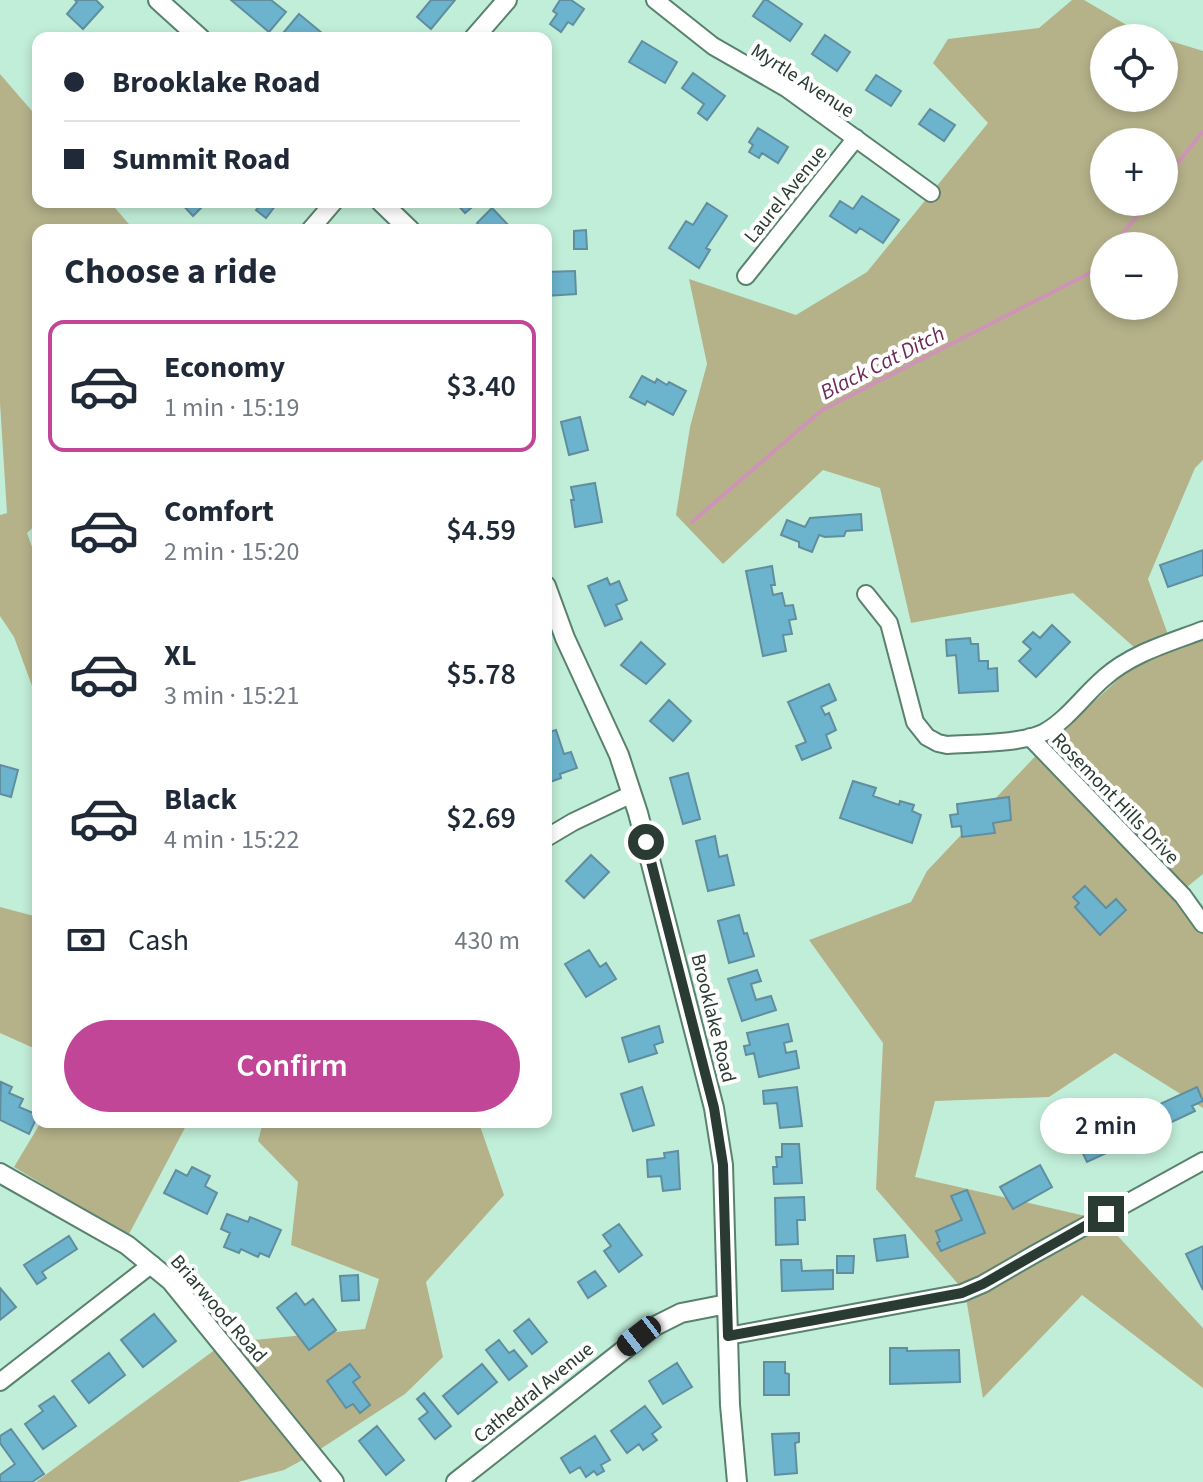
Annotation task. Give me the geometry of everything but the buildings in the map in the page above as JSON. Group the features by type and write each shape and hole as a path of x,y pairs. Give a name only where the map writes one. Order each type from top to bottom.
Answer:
{"street":[{"path":"158,0 193,32"},
{"path":"479,32 507,0"},
{"name":"Myrtle Avenue","path":"655,0 713,46 786,88 931,193"},
{"name":"Laurel Avenue","path":"746,276 856,138"},
{"path":"315,224 329,208"},
{"path":"387,208 404,224"},
{"path":"866,594 889,623 915,722 927,737 947,745 1030,737 1044,732 1122,664 1203,630"},
{"name":"Brooklake Road","path":"552,602 565,638 619,755 632,794 719,1132 723,1165 730,1405 737,1482"},
{"name":"Rosemont Hills Drive","path":"1030,737 1183,896 1203,924"},
{"path":"552,832 632,794"},
{"path":"728,1336 962,1293 1203,1161"},
{"name":"Briarwood Road","path":"0,1173 104,1231 152,1264 182,1292 334,1482"},
{"path":"0,1382 152,1264"},
{"name":"Cathedral Avenue","path":"456,1482 653,1327 681,1313 727,1304"}],"shaded area":[{"path":"1072,0 1084,0 1125,24 1090,24 1090,112 1178,112 1178,43 1203,51 1203,460 1195,468 1148,579 1171,643 1203,629 1203,874 1182,891 1203,932 1203,1108 1115,1053 1049,1097 935,1101 915,1177 1103,1220 1203,1328 1203,1388 1082,1295 983,1398 965,1292 876,1189 883,1043 809,940 911,902 927,871 1044,747 1144,656 1073,593 911,623 880,488 823,470 723,564 676,515 690,427 707,364 689,279 796,315 867,272 988,123 933,63 948,39 1039,28"},
{"path":"0,74 32,111 32,208 115,208 129,224 32,224 32,528 27,533 32,547 32,686 14,637 0,616 0,515 7,513 0,403"},
{"path":"0,907 32,915 32,1047 0,1033"},
{"path":"37,1128 185,1128 128,1236 14,1167"},
{"path":"261,1128 481,1128 504,1195 426,1282 443,1357 405,1394 284,1470 238,1482 36,1482 224,1343 365,1329 379,1279 291,1245 298,1182 258,1141"}],"waterway":[{"name":"Black Cat Ditch","path":"1178,163 1203,131"},
{"name":"Black Cat Ditch","path":"1124,232 1137,216"},
{"name":"Black Cat Ditch","path":"692,522 822,410 1090,273"}],"route":[{"path":"646,842 721,1144 728,1336 962,1293 1106,1214"}]}
